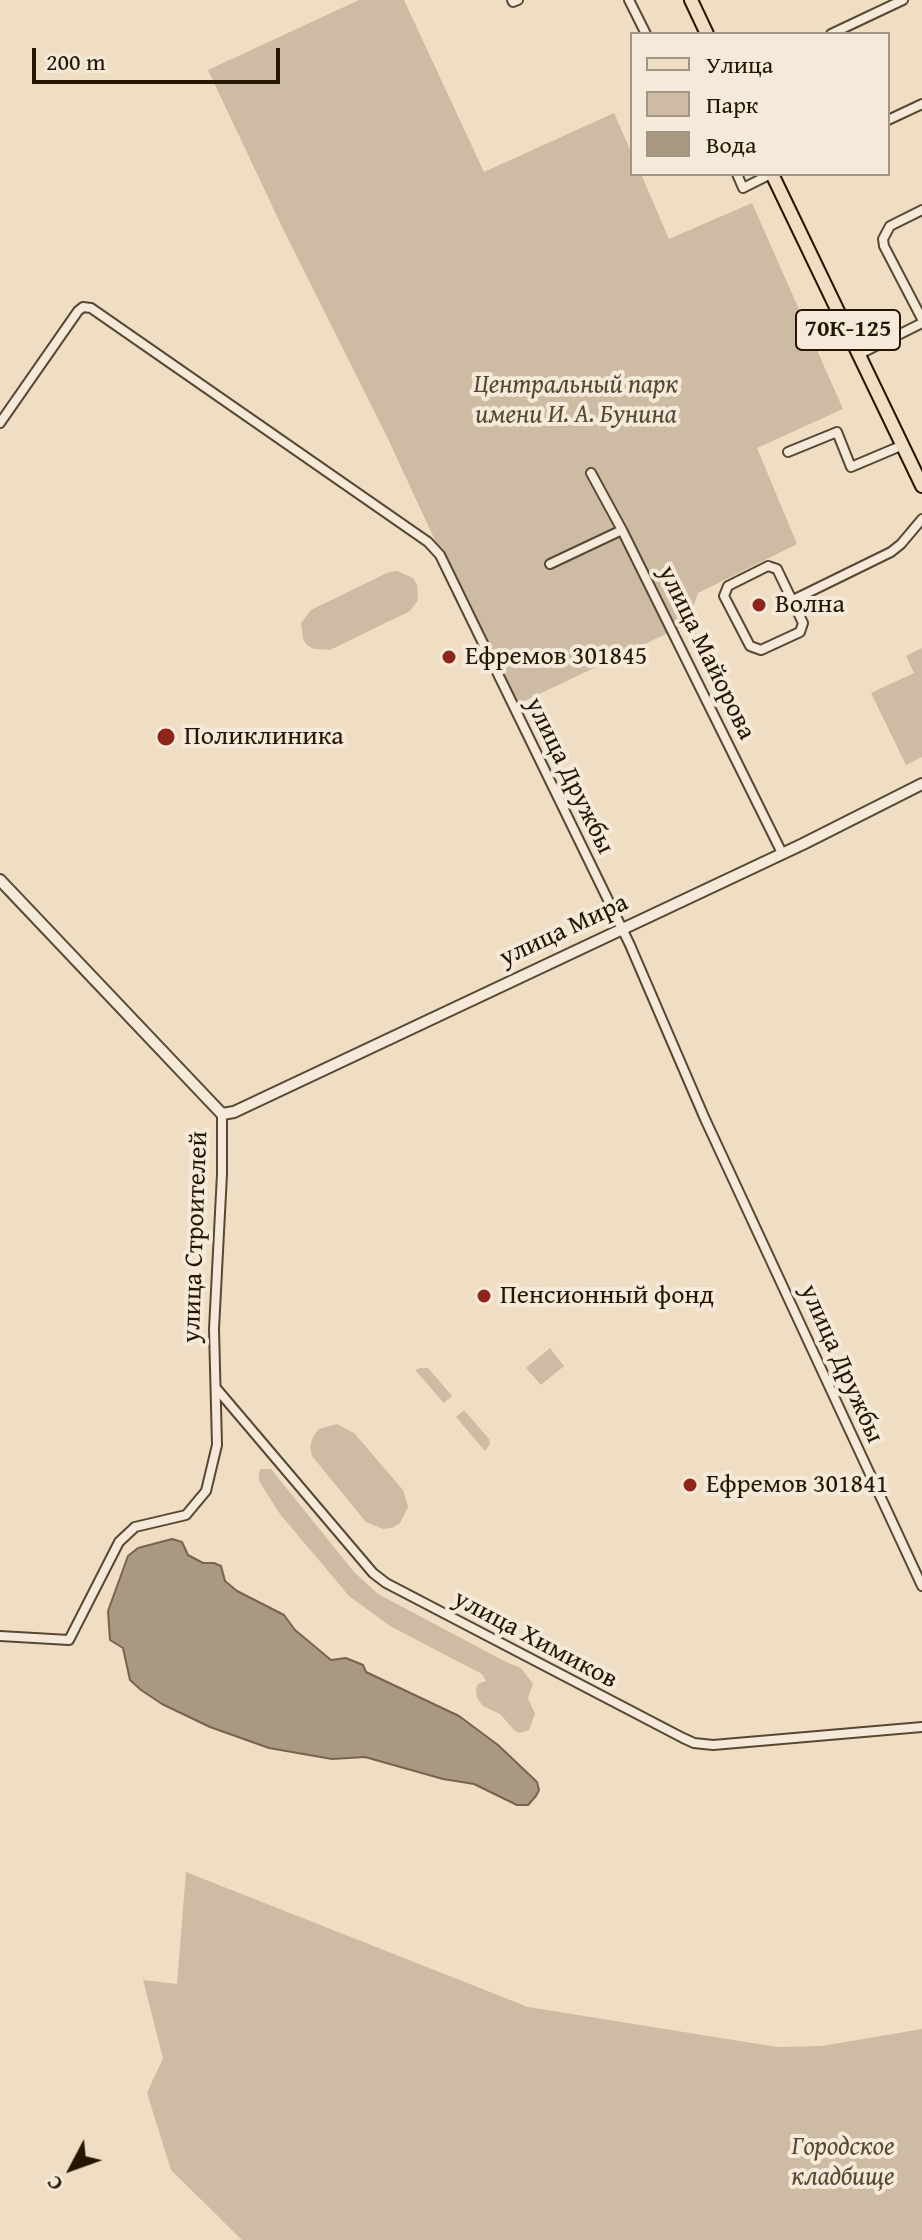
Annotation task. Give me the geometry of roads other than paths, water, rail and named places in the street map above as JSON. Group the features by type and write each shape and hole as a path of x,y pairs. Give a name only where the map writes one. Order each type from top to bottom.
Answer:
{"main road":[{"path":"691,0 706,32"},
{"name":"70К-125","path":"773,176 903,445 918,465 922,486"}],"street":[{"path":"629,0 645,32"},
{"path":"835,32 903,0"},
{"path":"890,119 922,104"},
{"path":"738,176 743,188 768,176"},
{"path":"860,354 922,321 883,239 890,226 922,210"},
{"name":"улица Дружбы","path":"0,423 83,307 102,314 123,328 428,542 440,555 621,928 705,1119 922,1586"},
{"path":"788,452 837,432 851,467 903,445"},
{"name":"улица Майорова","path":"591,473 782,853"},
{"path":"793,600 891,552 922,519"},
{"path":"550,564 622,530"},
{"path":"768,566 777,569 793,600 803,623 800,632 761,650 750,646 724,596 728,586 768,566"},
{"name":"улица Мира","path":"222,1114 234,1112 922,784"},
{"name":"улица Строителей","path":"0,880 222,1114 214,1329 217,1445 206,1491 186,1515 135,1527 119,1542 69,1640 0,1636"},
{"name":"улица Химиков","path":"216,1388 373,1573 386,1583 683,1738 713,1745 922,1727"}],"water":[{"path":"172,1539 182,1542 188,1555 203,1563 221,1566 225,1581 237,1591 284,1615 295,1630 331,1660 346,1658 363,1665 366,1672 459,1716 498,1745 537,1782 539,1790 536,1796 528,1805 517,1805 474,1784 443,1779 365,1757 332,1759 269,1748 210,1727 162,1704 141,1690 130,1680 123,1648 110,1640 108,1611 128,1556 138,1548"}],"place":[{"name":"Волна","path":"759,605"},
{"name":"Ефремов 301845","path":"449,657"},
{"name":"Поликлиника","path":"166,737"},
{"name":"Пенсионный фонд","path":"484,1296"},
{"name":"Ефремов 301841","path":"690,1485"}],"park label":[{"name":"Центральный парк имени И. А. Бунина","path":"576,400"},
{"name":"Городское кладбище","path":"843,2162"}]}
